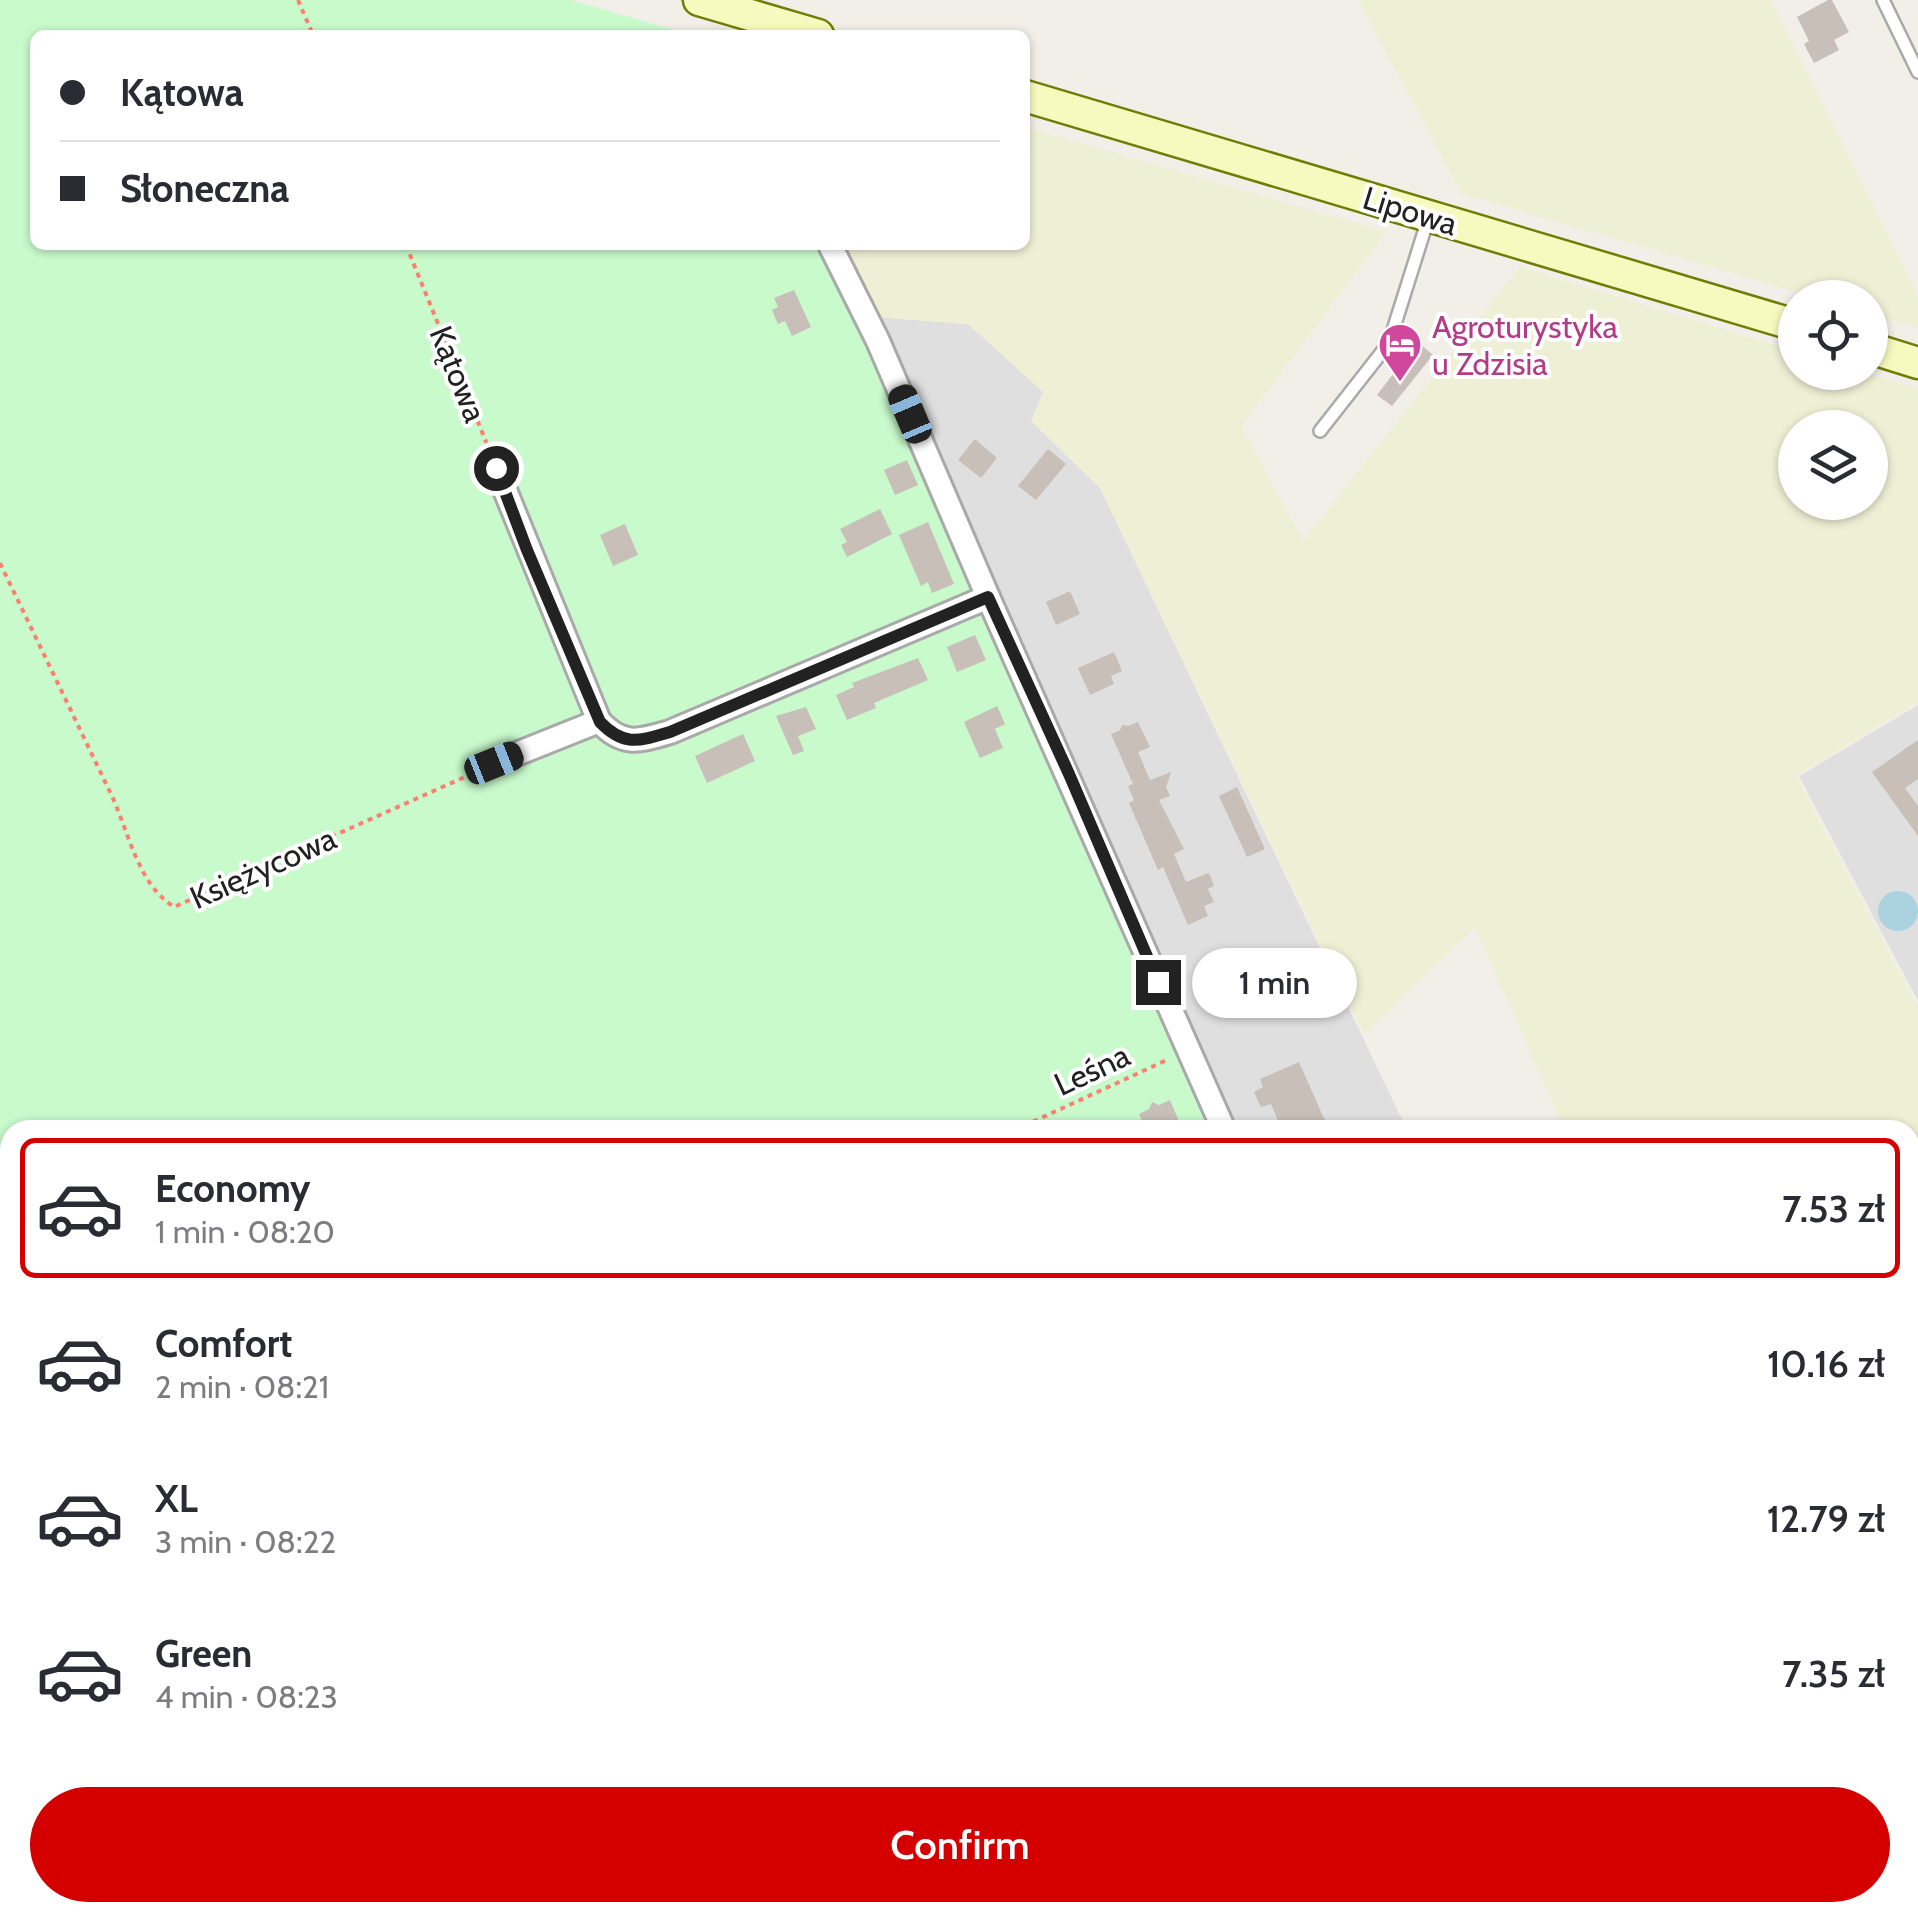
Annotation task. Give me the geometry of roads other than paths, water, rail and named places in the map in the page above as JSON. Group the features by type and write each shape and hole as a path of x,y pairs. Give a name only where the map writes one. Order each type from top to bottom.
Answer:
{"main road":[{"path":"699,0 743,24 784,30"},
{"name":"Lipowa","path":"1030,97 1778,320"},
{"path":"1888,353 1918,362"}],"street":[{"path":"833,250 878,340 1219,1120"},
{"path":"496,468 600,722 624,740 641,741 670,732 988,597"},
{"path":"494,763 600,722"}],"lane":[{"path":"1883,0 1918,72"},
{"path":"1320,432 1390,343 1429,216"}],"water":[{"path":"1898,891 1912,897 1918,911 1912,925 1898,931 1884,925 1878,911 1884,897"}],"place":[{"name":"Agroturystyka u Zdzisia","path":"1400,383"}]}
